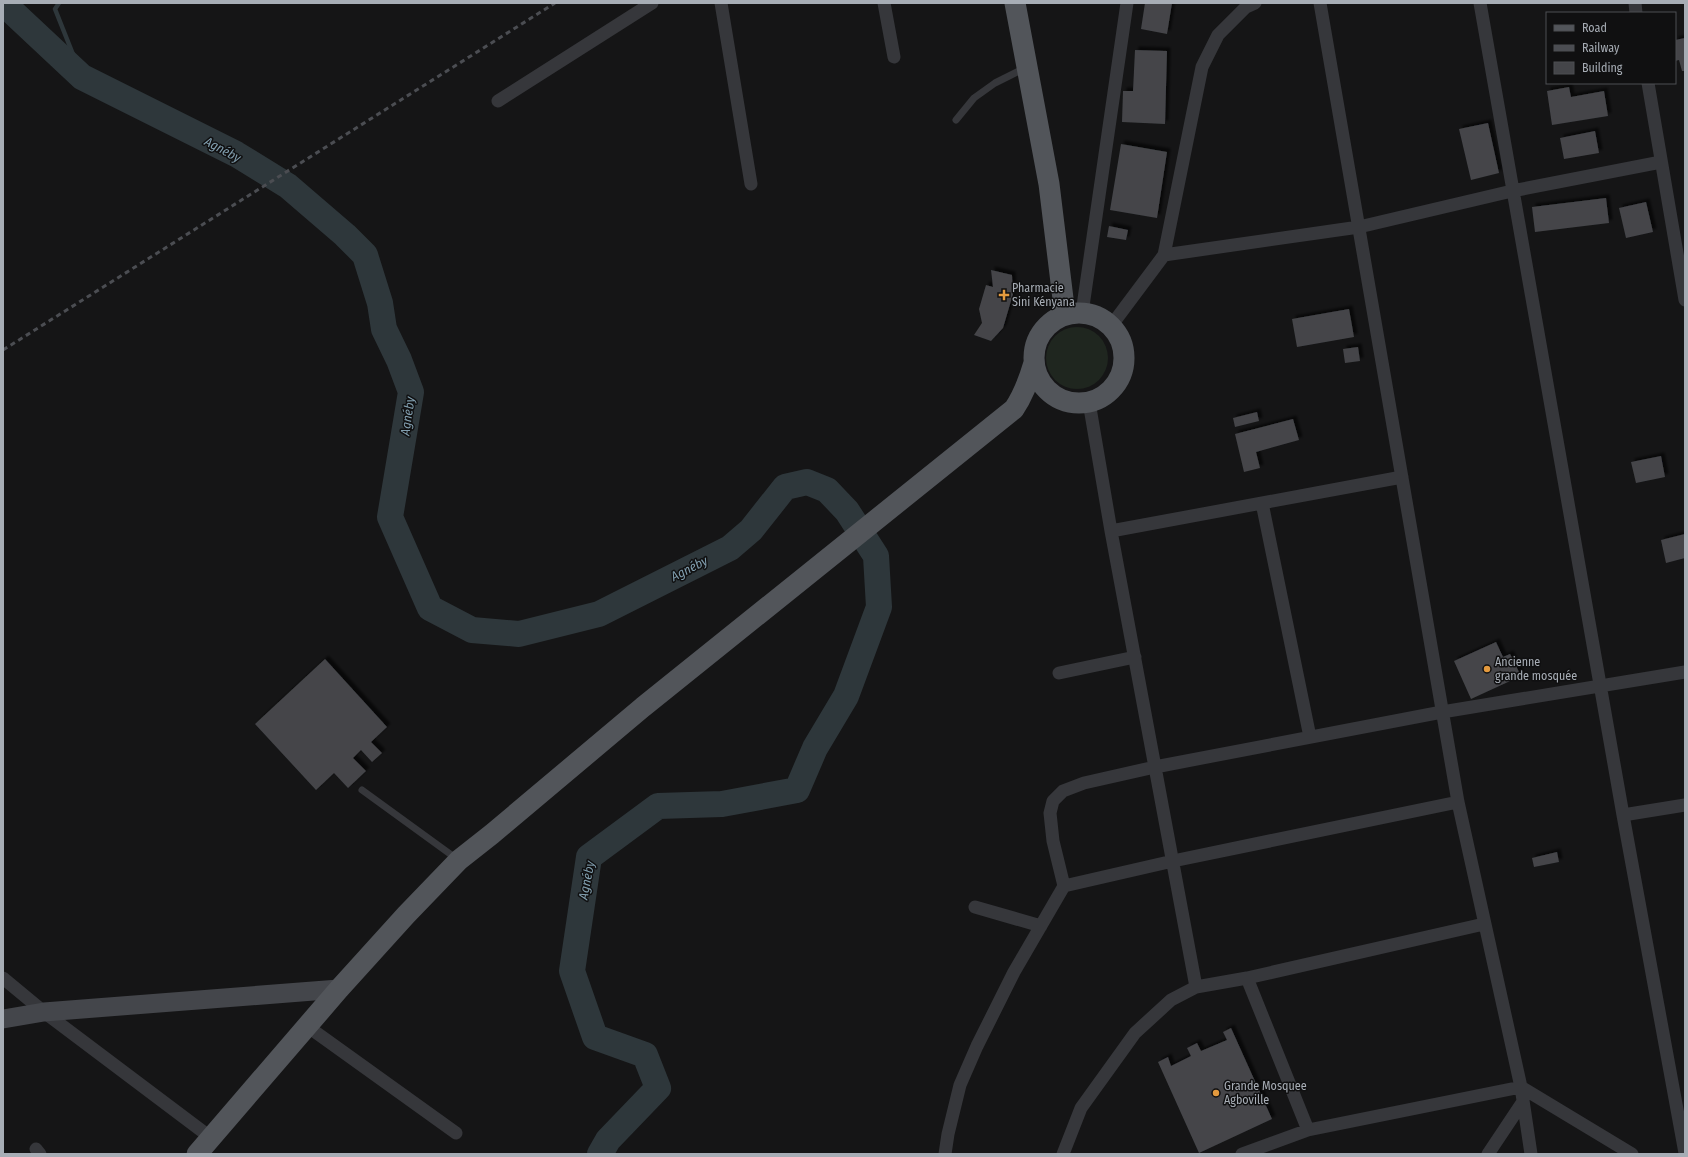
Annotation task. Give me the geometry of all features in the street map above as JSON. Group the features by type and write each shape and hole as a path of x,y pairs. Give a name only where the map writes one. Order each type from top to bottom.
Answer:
{"main road":[{"path":"1015,3 1074,314"},
{"path":"197,1154 210,1137 339,989 406,915 459,860 643,707 1014,409 1029,382 1034,363 1035,348 1041,333 1051,322 1074,314 1093,315 1103,319 1111,326 1119,338 1124,351 1124,364 1120,378 1112,389 1101,398 1088,402 1076,403 1063,400 1052,394 1043,386 1037,375 1034,363"},
{"path":"1014,409 1042,401 1063,400"}],"street":[{"path":"498,101 652,3"},
{"path":"721,3 751,184"},
{"path":"884,3 894,57"},
{"path":"1074,314 1128,3"},
{"path":"1111,326 1164,256 1202,67 1218,35 1246,7 1255,3"},
{"path":"1320,3 1458,802 1521,1087 1522,1103 1532,1154"},
{"path":"1480,3 1623,815 1685,1153"},
{"path":"1648,84 1685,300"},
{"path":"1164,256 1359,227 1512,191 1661,162"},
{"path":"1088,402 1196,987"},
{"path":"1111,531 1402,477"},
{"path":"1262,503 1310,738"},
{"path":"1059,673 1135,657"},
{"path":"945,1154 948,1134 963,1079 977,1046 1014,972 1064,886 1053,841 1050,813 1053,801 1063,791 1084,783 1155,767 1442,712 1685,672"},
{"path":"1064,886 1173,861 1458,802"},
{"path":"1623,815 1685,805"},
{"path":"975,907 1040,926"},
{"path":"1063,1154 1081,1108 1134,1033 1171,1000 1196,987 1247,978 1484,924"},
{"path":"3,978 44,1012 210,1137"},
{"path":"1247,978 1308,1130"},
{"path":"3,1019 44,1012 339,989"},
{"path":"307,1026 456,1133"},
{"path":"1242,1154 1308,1130 1521,1087 1632,1154"},
{"path":"1488,1154 1522,1103"}],"lane":[{"path":"956,120 974,98 995,83 1027,67"},
{"path":"362,790 459,860"}],"shaded area":[{"path":"1077,327 1089,329 1099,336 1106,346 1108,358 1106,370 1099,380 1089,387 1077,389 1065,387 1055,380 1048,370 1046,358 1048,346 1055,336 1065,329"}],"building":[{"path":"1145,3 1172,3 1167,34 1141,29"},
{"path":"1685,38 1685,71 1682,71 1679,60 1676,61 1676,40"},
{"path":"1135,50 1167,51 1165,124 1122,122 1123,91 1133,91"},
{"path":"1569,87 1571,97 1604,91 1608,116 1552,125 1547,91"},
{"path":"1488,123 1499,173 1471,180 1459,129"},
{"path":"1595,131 1599,153 1564,159 1560,138"},
{"path":"1121,144 1167,152 1157,218 1110,210"},
{"path":"1606,198 1609,223 1535,232 1532,207"},
{"path":"1646,202 1653,232 1626,238 1619,208"},
{"path":"1109,226 1128,230 1126,240 1107,237"},
{"path":"991,270 1012,275 1013,294 1003,328 991,341 974,335 982,323 979,309 986,285 993,287"},
{"path":"1349,309 1354,337 1297,347 1292,319"},
{"path":"1358,347 1360,361 1345,363 1343,349"},
{"path":"1257,412 1259,421 1235,427 1233,418"},
{"path":"1293,419 1299,440 1256,452 1260,468 1244,472 1235,434"},
{"path":"1661,456 1665,477 1636,483 1631,462"},
{"path":"1685,534 1685,558 1666,563 1661,540"},
{"name":"Ancienne grande mosquée","path":"1496,642 1503,657 1510,654 1521,676 1471,699 1454,661"},
{"path":"325,659 387,727 371,742 382,753 372,762 361,750 353,758 366,771 348,788 334,773 316,790 255,724"},
{"path":"1557,852 1559,862 1534,867 1532,858"},
{"name":"Grande Mosquee Agboville","path":"1231,1028 1272,1119 1199,1153 1158,1062 1168,1057 1171,1066 1191,1056 1187,1048 1197,1043 1201,1051 1227,1040 1223,1032"}],"waterway":[{"name":"Agnéby","path":"3,3 82,77 236,154 288,186 345,235 365,255 380,303 384,329 399,360 411,392 390,517 430,608 472,630 519,634 599,614 730,548 751,530 785,487 807,482 827,490 847,511 876,556 879,607 846,696 815,748 797,790 722,804 658,806 589,857 572,971 595,1037 645,1055 658,1088 608,1140 600,1154"},
{"path":"59,3 55,9 82,77"}],"railway":[{"path":"3,350 555,3"}],"place":[{"name":"Pharmacie Sini Kényana","path":"1004,295"},
{"name":"Ancienne grande mosquée","path":"1487,669"},
{"name":"Grande Mosquee Agboville","path":"1216,1093"}]}
